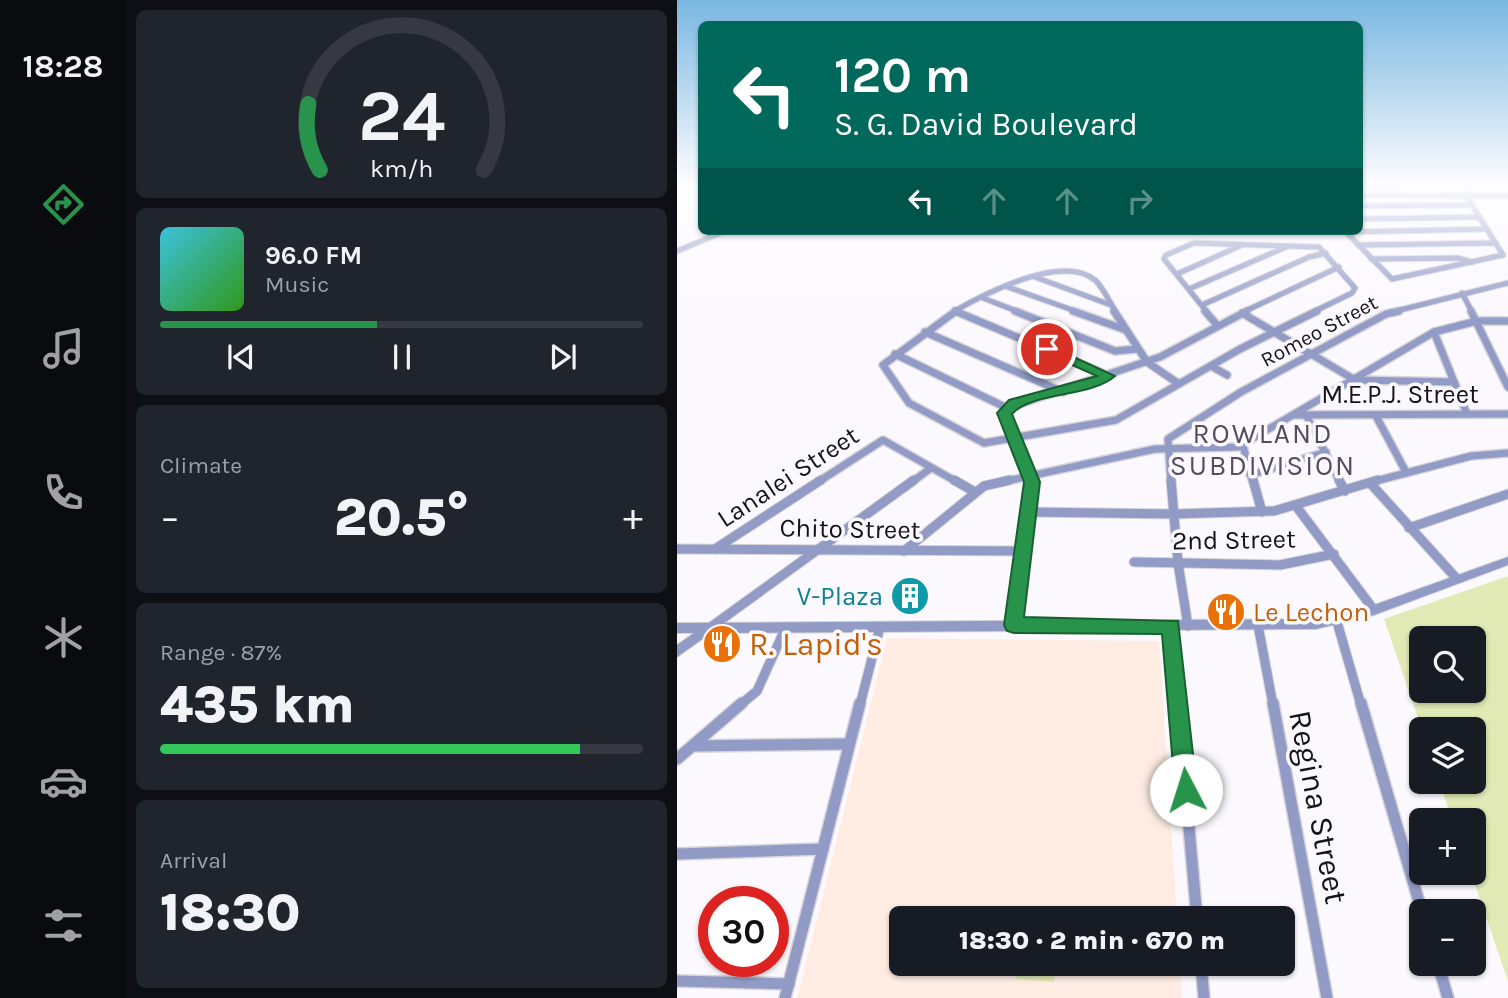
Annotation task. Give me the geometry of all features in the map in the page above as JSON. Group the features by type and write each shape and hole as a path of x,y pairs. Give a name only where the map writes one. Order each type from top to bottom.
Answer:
{"street":[{"path":"1363,231 1447,230"},
{"path":"1349,235 1392,279 1503,255 1487,230"},
{"path":"677,251 715,235"},
{"path":"1358,245 1497,243"},
{"path":"1179,384 1147,362 1095,280 1065,269 1005,286 955,311 883,365 909,403 984,443 1116,420 1355,290 1339,267 1319,247 1188,244 1164,259 1217,326"},
{"path":"1177,274 1244,244"},
{"path":"1189,289 1287,246"},
{"path":"1202,305 1309,257 1326,253"},
{"path":"1371,259 1458,258 1474,262"},
{"path":"1014,625 1029,512 1030,475 1004,413 1007,408 1014,403 1063,392 1147,362 1339,267"},
{"path":"1035,277 1112,305"},
{"path":"1505,283 1508,293"},
{"name":"Romeo Street","path":"1168,447 1167,441 1172,436 1311,354 1399,308 1505,283"},
{"path":"1005,286 1126,330"},
{"path":"1462,293 1508,387"},
{"path":"983,298 1115,351 1137,349"},
{"path":"955,311 1109,376"},
{"path":"1242,313 1351,378 1365,381 1454,382"},
{"path":"904,551 975,492 990,483 1168,447 1243,446 1351,378 1434,332 1477,321 1508,321"},
{"path":"925,332 1063,392"},
{"path":"1434,332 1467,414"},
{"path":"895,354 1007,408"},
{"path":"1211,366 1227,375"},
{"name":"M.E.P.J. Street","path":"1292,415 1508,414"},
{"path":"1306,415 1345,491"},
{"path":"1376,416 1406,472"},
{"name":"Lanalei Street","path":"715,549 883,440 931,468"},
{"path":"1243,446 1262,512"},
{"path":"1168,447 1178,563 1188,626"},
{"path":"1250,475 1326,452"},
{"path":"1029,512 1262,512 1296,506 1406,472 1471,456 1505,453 1508,462"},
{"path":"677,652 931,468 975,492"},
{"path":"1371,484 1457,579"},
{"path":"1409,527 1508,494"},
{"path":"1296,506 1374,610"},
{"name":"Chito Street","path":"677,549 1023,551"},
{"name":"2nd Street","path":"1134,562 1280,565 1334,554"},
{"path":"677,628 1188,626 1337,622 1508,561"},
{"path":"1337,622 1418,899"},
{"name":"Regina Street","path":"1257,625 1327,998"},
{"path":"1171,626 1196,906"},
{"path":"677,759 757,691 786,627"},
{"path":"785,998 880,627"},
{"path":"694,746 848,744"},
{"path":"677,854 823,849"},
{"path":"1202,976 1204,998"},
{"path":"1442,976 1448,998"},
{"path":"677,981 789,984"}],"shaded area":[{"path":"887,638 1159,641 1176,906 889,906 889,976 1181,976 1182,998 797,998"}],"green space":[{"path":"1508,576 1508,981 1486,917 1486,899 1480,899 1475,885 1486,885 1486,808 1448,808 1443,794 1486,794 1486,717 1418,717 1413,703 1486,703 1486,626 1409,626 1409,692 1384,619"},
{"path":"1015,976 1054,976 1054,982 1015,979"}],"place":[{"name":"V-Plaza","path":"910,596"},
{"name":"Le Lechon","path":"1226,612"},
{"name":"R. Lapid's","path":"722,644"}],"district":[{"name":"ROWLAND SUBDIVISION","path":"1263,449"}],"route":[{"path":"1047,349 1109,376 1063,392 1014,403 1004,413 1032,482 1014,625 1171,626 1186,790"}]}
